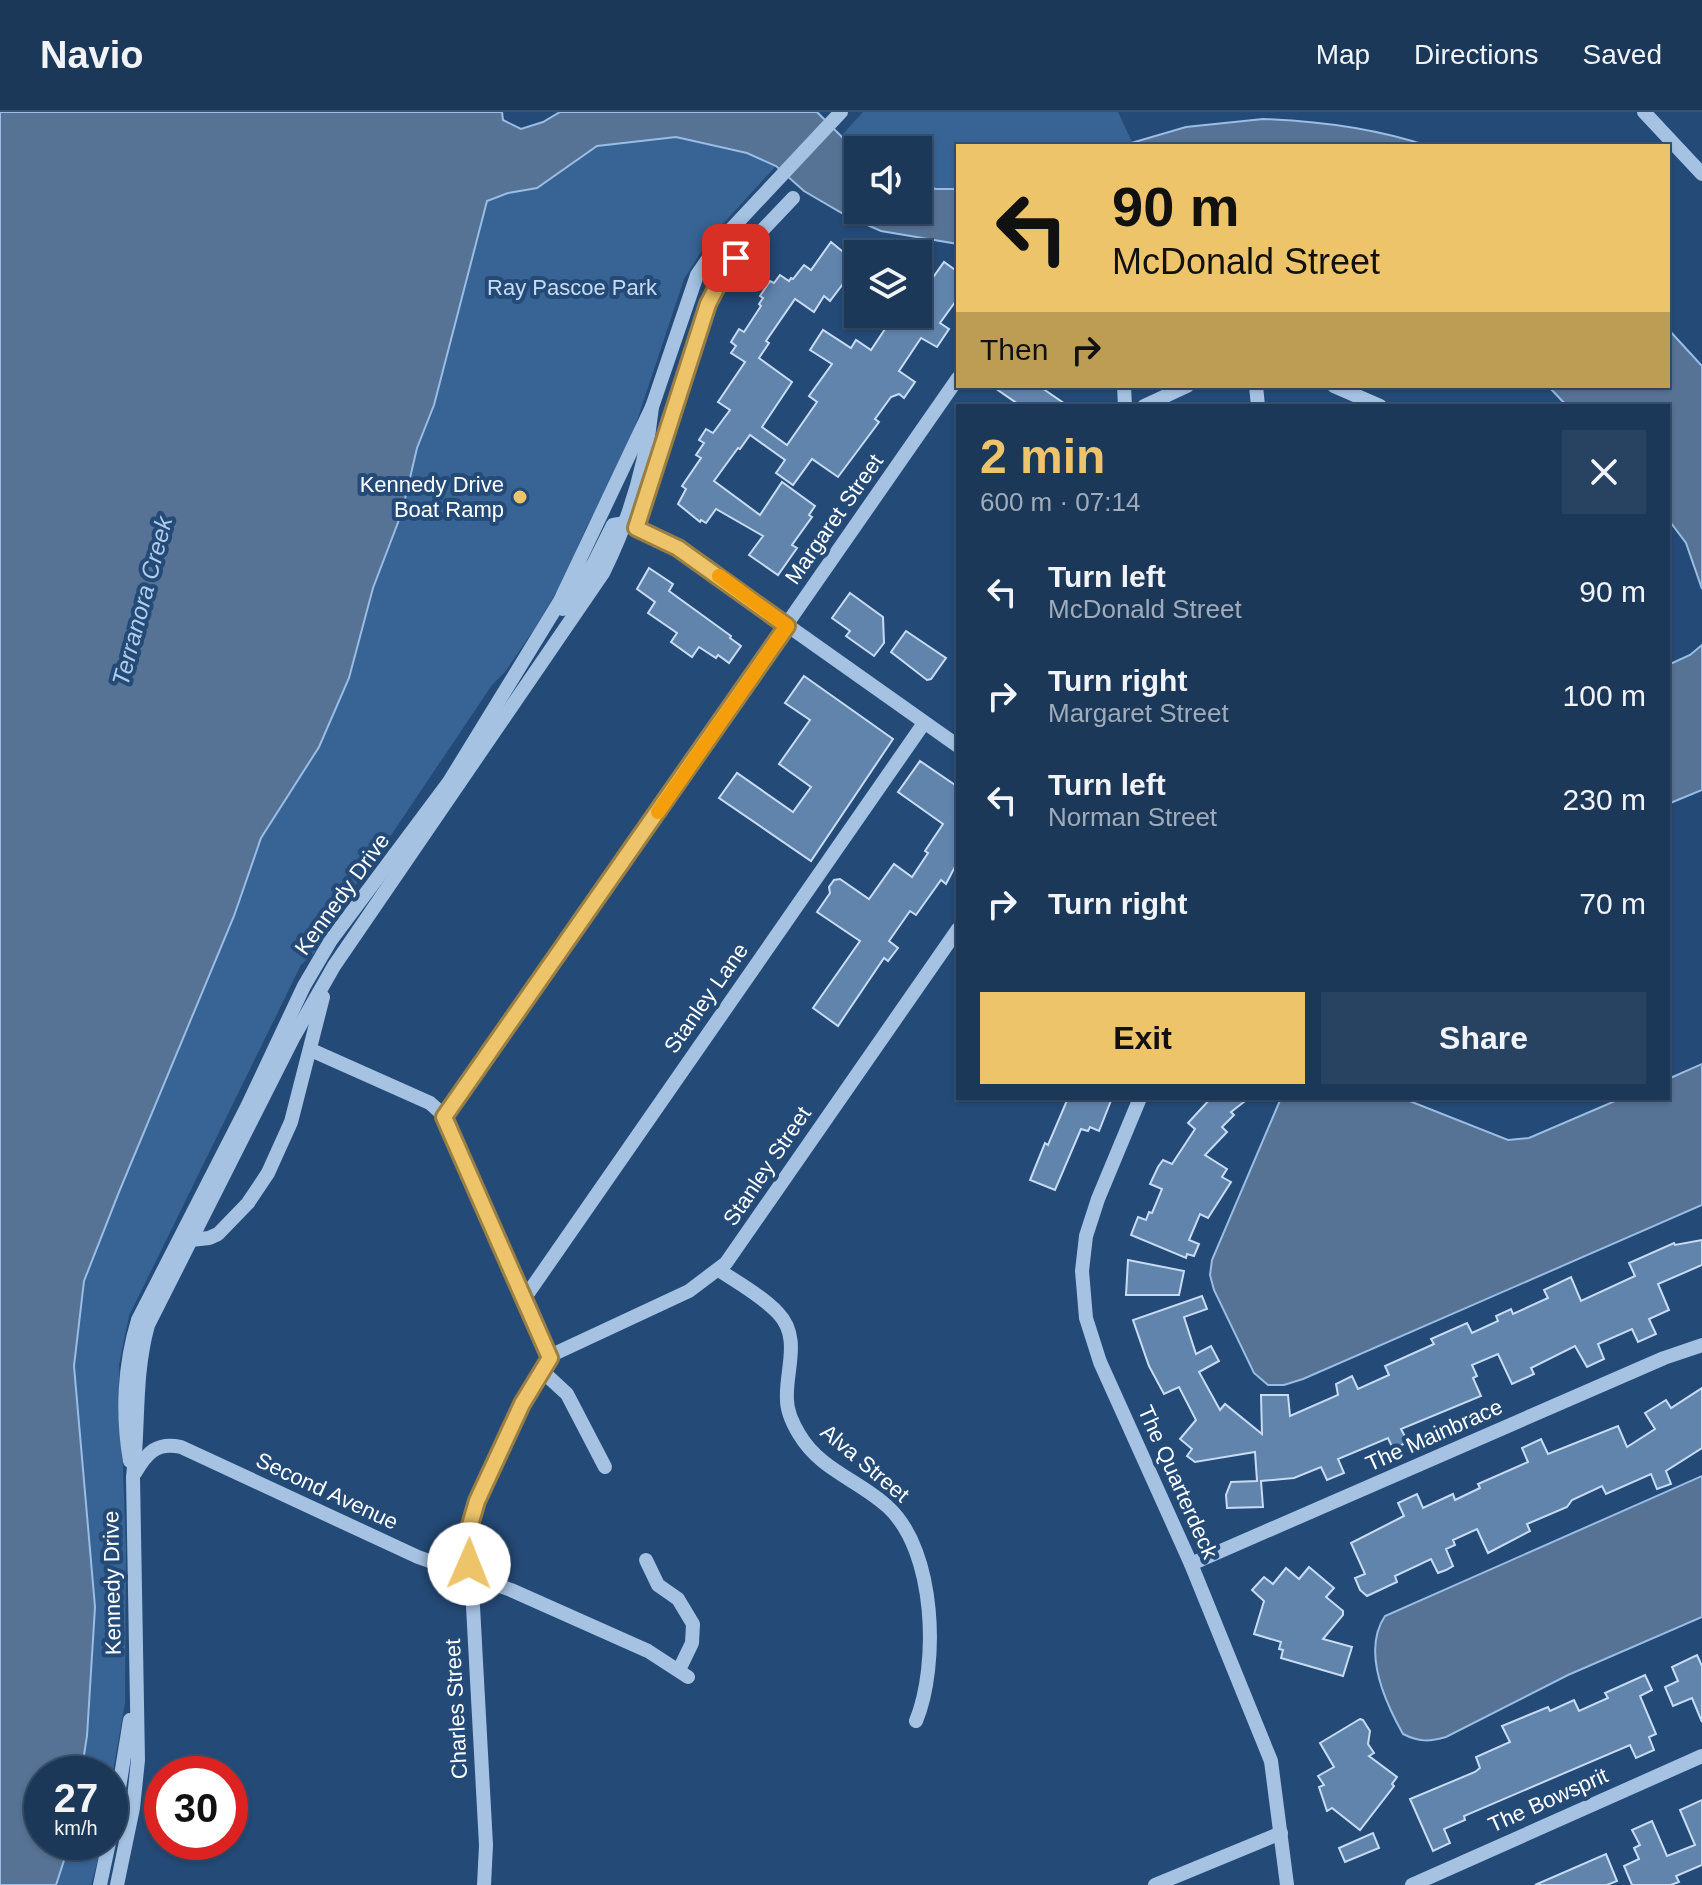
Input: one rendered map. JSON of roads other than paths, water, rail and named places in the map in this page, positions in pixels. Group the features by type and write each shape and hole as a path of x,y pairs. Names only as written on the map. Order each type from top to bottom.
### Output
{"street":[{"path":"1644,112 1702,174"},
{"name":"Kennedy Drive","path":"133,1477 127,1442 127,1372 131,1345 150,1296 247,1107 304,986 331,940 449,782 560,601 652,407 697,275 721,240 839,114"},
{"path":"630,525 708,304 736,258 793,198"},
{"name":"Margaret Street","path":"444,1117 956,381"},
{"path":"1148,404 1183,388"},
{"path":"1339,388 1375,404"},
{"name":"Kennedy Drive","path":"117,1885 133,1808 136,1776 133,1477 141,1351 160,1299 293,1038 346,950 603,573 630,525 652,407"},
{"path":"543,628 565,608 613,525 618,522 630,525 678,548 956,745"},
{"name":"Stanley Lane","path":"524,1299 924,723"},
{"name":"Stanley Street","path":"546,1364 569,1346 689,1291 719,1270 748,1234 956,932"},
{"path":"191,1240 218,1234 248,1203 268,1173 291,1122 323,995 346,950"},
{"path":"311,1050 430,1103 444,1117 524,1299 546,1364 567,1394 605,1467"},
{"name":"The Quarterdeck","path":"1139,1100 1086,1236 1082,1271 1086,1318 1100,1362 1191,1564 1271,1761 1287,1885"},
{"name":"Alva Street","path":"719,1270 776,1310 787,1326 792,1348 787,1404 801,1438 828,1467 887,1506 909,1535 921,1568 928,1605 927,1689 916,1721"},
{"name":"The Mainbrace","path":"1191,1564 1699,1343"},
{"name":"Charles Street","path":"484,1885 486,1845 469,1533 472,1515 522,1404 546,1364"},
{"name":"Second Avenue","path":"133,1477 151,1453 167,1444 181,1447 418,1557 511,1590 648,1651 683,1674 694,1627 681,1602 657,1583 646,1560"},
{"name":"Kennedy Drive","path":"100,1885 135,1688"},
{"name":"The Bowsprit","path":"1412,1885 1702,1756"},
{"path":"1155,1885 1281,1833"}],"water":[{"name":"Terranora Creek","path":"0,112 502,112 503,120 521,129 560,112 817,112 844,139 844,214 804,191 776,166 747,153 676,137 597,146 537,188 508,193 487,201 434,405 417,448 402,512 373,588 349,678 319,747 261,838 234,916 84,1281 74,1366 95,1607 87,1736 84,1756 24,1756 24,1860 64,1860 56,1885 0,1885"},
{"path":"1263,119 1305,122 1347,126 1421,144 1128,144 1186,127"},
{"path":"932,188 956,189 956,244 881,231 865,224 932,224"},
{"path":"1670,331 1702,366 1702,589 1686,543 1670,522 1670,404 1565,404 1550,388 1670,388"},
{"path":"1702,645 1702,790 1670,803 1670,664 1690,655"},
{"path":"1702,1064 1702,1205 1303,1379 1284,1385 1268,1385 1254,1373 1214,1290 1210,1275 1212,1260 1280,1100 1407,1100 1508,1140 1529,1138 1617,1100 1670,1100 1670,1078"},
{"path":"1702,1476 1702,1617 1568,1675 1446,1737 1424,1740 1403,1734 1383,1692 1376,1660 1378,1630 1385,1616"}],"place":[{"name":"Kennedy Drive Boat Ramp","path":"520,497"}],"park label":[{"name":"Ray Pascoe Park","path":"572,287"}]}
